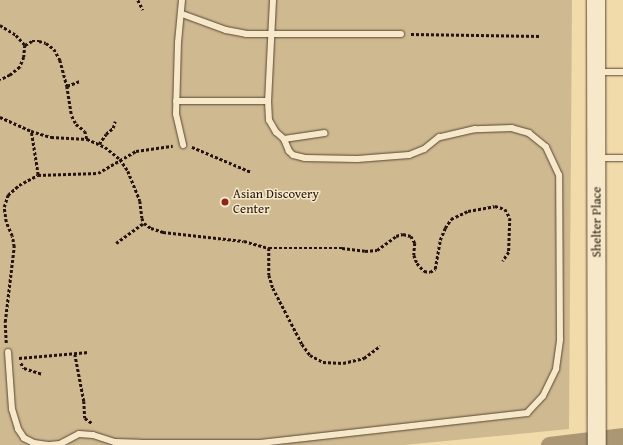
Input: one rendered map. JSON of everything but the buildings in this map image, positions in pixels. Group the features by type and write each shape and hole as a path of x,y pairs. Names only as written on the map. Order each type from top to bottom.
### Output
{"street":[{"name":"Shelter Place","path":"596,0 597,445"}],"lane":[{"path":"182,0 182,14 178,42 176,101 177,121 183,145"},
{"path":"8,352 12,409 18,429 24,438 34,443 49,445 60,444 79,434 93,435 116,442 260,443 527,413 543,396 556,369 560,331 559,175 546,147 529,133 512,128 475,129 439,137 424,149 409,155 357,159 305,158 293,155 289,151 284,139 276,132 270,120 268,101 273,0"},
{"path":"182,14 226,30 246,34 401,34"},
{"path":"596,72 623,72"},
{"path":"176,101 268,101"},
{"path":"284,139 325,133"},
{"path":"597,158 623,158"}],"path":[{"path":"138,0 143,10"},
{"path":"0,26 16,35 25,45 24,57 20,67 10,75 0,80"},
{"path":"401,34 541,36"},
{"path":"25,45 32,41 39,41 46,43 54,49 60,60 67,86 72,116 76,124 85,132 88,139"},
{"path":"67,86 80,81"},
{"path":"0,118 31,132 58,139 88,139 105,147 121,160 134,185 144,223 151,228 163,232 244,241 269,248 342,248 365,250 377,250 396,236 403,234 411,236 415,242 414,255 417,263 424,271 430,272 435,269 440,240 451,219 468,211 495,206 505,209 510,218 508,252 503,261"},
{"path":"99,144 106,134 113,128 116,121"},
{"path":"31,132 38,175"},
{"path":"8,352 5,322 14,247 12,236 6,222 4,207 8,195 19,185 38,175 98,173 136,152 145,149 183,145 196,148 251,172"},
{"path":"0,222 6,222"},
{"path":"116,243 144,223"},
{"path":"269,248 269,275 273,288 302,344 310,355 323,362 343,363 364,358 380,346"},
{"path":"42,374 24,368 16,358 89,352"},
{"path":"75,354 86,418 92,423"}],"shaded area":[{"path":"0,0 572,0 569,429 404,445 0,445"}],"waterway":[{"path":"549,445 623,436"}],"place":[{"name":"Asian Discovery Center","path":"225,202"}]}
